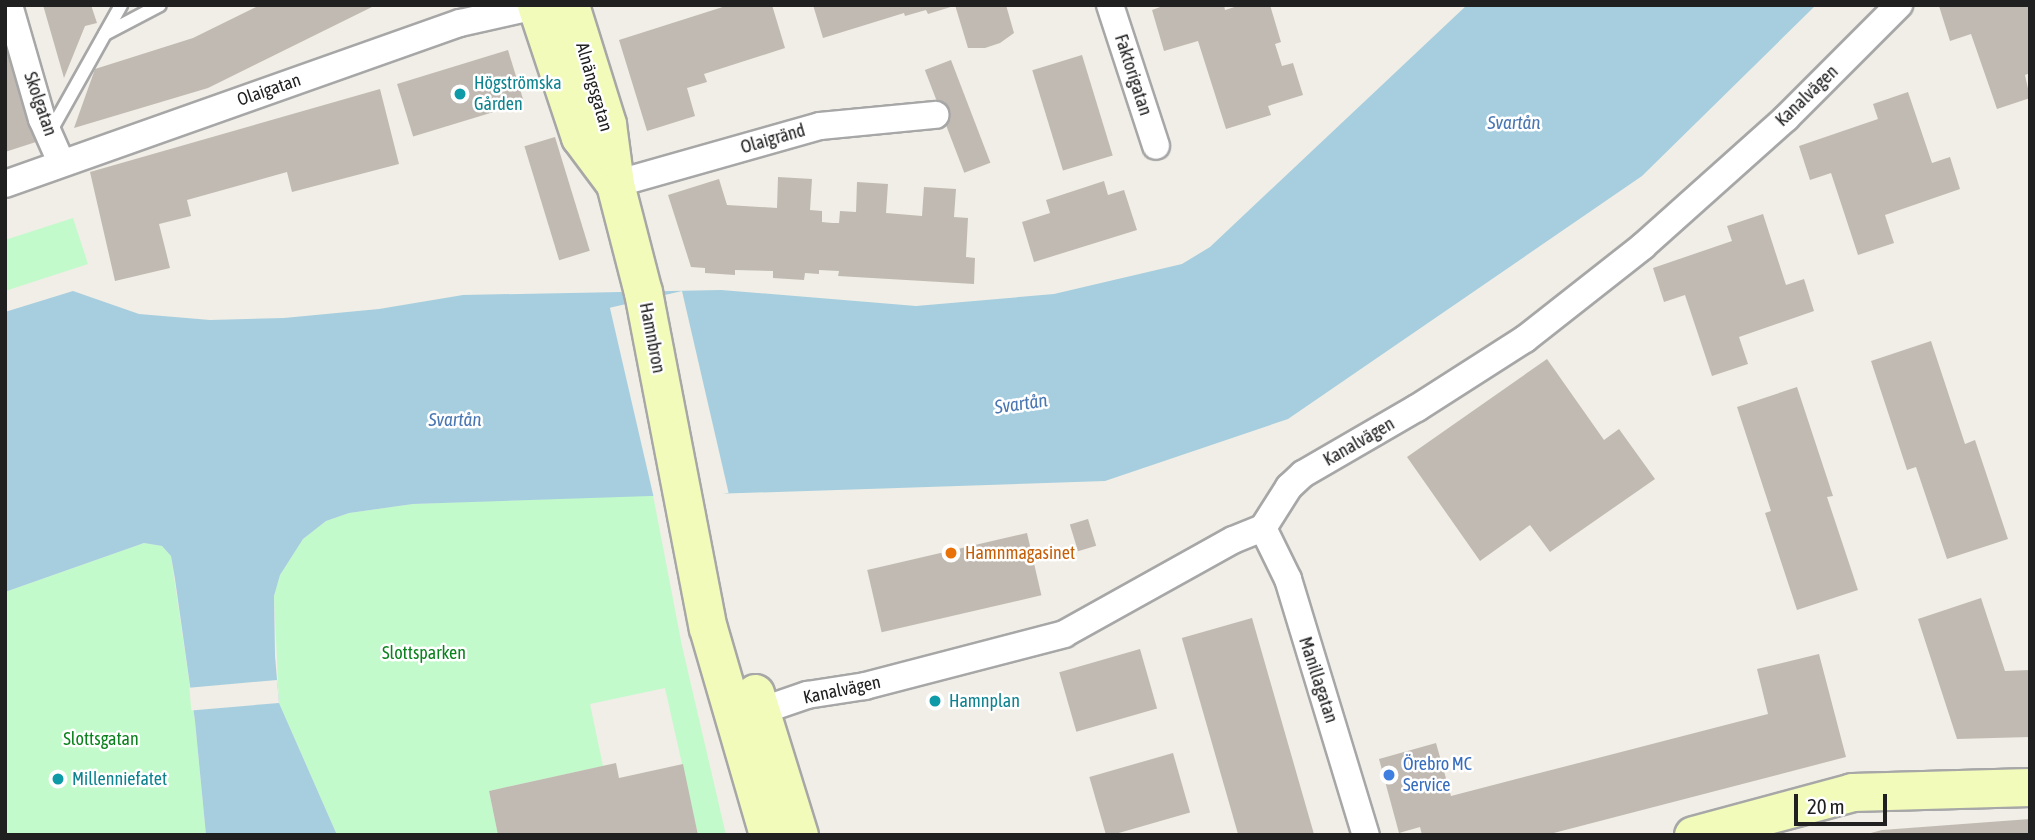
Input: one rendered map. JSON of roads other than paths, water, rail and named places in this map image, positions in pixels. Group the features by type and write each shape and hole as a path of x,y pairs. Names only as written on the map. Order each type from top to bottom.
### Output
{"main road":[{"path":"536,6 542,5"},
{"name":"Alnängsgatan","path":"570,5 607,124 615,184"},
{"name":"Alnängsgatan","path":"536,6 580,136 615,184"},
{"name":"Hamnbron","path":"615,184 643,292 708,628 749,715"},
{"path":"749,715 768,835"},
{"path":"749,715 799,835"},
{"path":"1693,835 1852,792 2030,787"}],"street":[{"name":"Skolgatan","path":"9,5 49,134 61,162"},
{"name":"Faktorigatan","path":"1110,5 1156,146"},
{"name":"Kanalvägen","path":"749,715 807,695 864,686 1036,644 1065,634 1233,540 1263,528 1289,487 1303,474 1417,408 1525,339 1643,246 1786,118 1899,5"},
{"name":"Olaigatan","path":"5,184 460,23 536,6"},
{"name":"Olaigränd","path":"615,184 820,125 936,115"},
{"name":"Manillagatan","path":"1263,528 1288,579 1366,835"}],"lane":[{"path":"49,134 121,5"},
{"path":"105,34 160,5"}],"water":[{"name":"Svartån","path":"1467,5 1816,5 1642,176 1288,419 1105,481 413,504 349,513 326,521 303,539 280,575 274,596 275,656 279,703 337,835 206,835 195,721 175,579 171,556 162,546 144,543 5,592 5,312 73,291 139,314 210,320 284,318 379,309 463,295 721,290 916,306 1054,294 1182,264 1210,247"}],"place":[{"name":"Högströmska Gården","path":"460,94"},
{"name":"Hamnmagasinet","path":"951,553"},
{"name":"Hamnplan","path":"935,701"},
{"name":"Örebro MC Service","path":"1389,775"},
{"name":"Millenniefatet","path":"58,779"}],"park label":[{"name":"Slottsparken","path":"424,653"},
{"name":"Slottsgatan","path":"101,739"}]}
